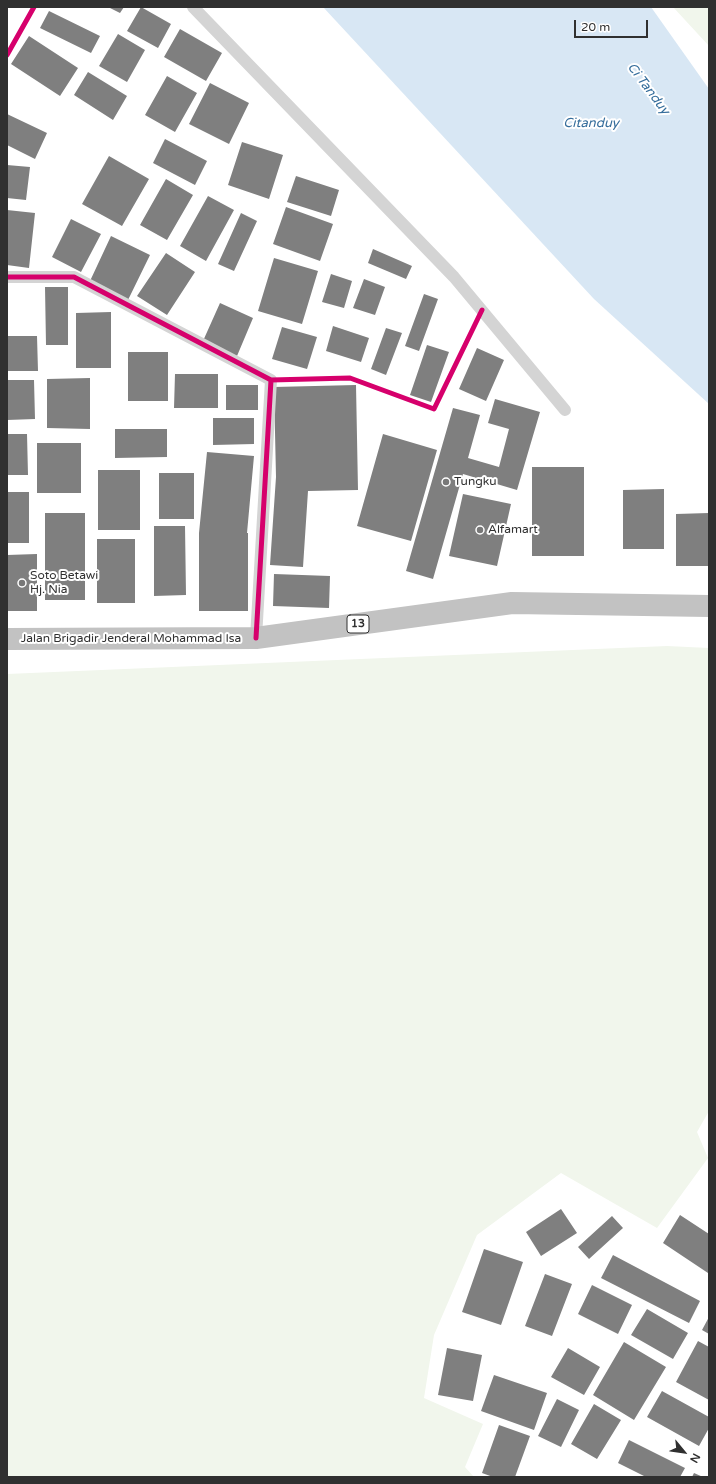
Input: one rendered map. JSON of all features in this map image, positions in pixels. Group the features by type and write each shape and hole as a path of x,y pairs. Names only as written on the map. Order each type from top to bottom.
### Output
{"highway":[{"name":"Jalan Brigadir Jenderal Mohammad Isa","path":"7,639 256,638 512,603 709,606"}],"lane":[{"path":"192,7 454,277 565,410"},
{"path":"7,277 74,277 271,380 256,638"}],"path":[{"path":"7,55 34,7"},
{"path":"271,380 350,378 434,409 482,310"}],"shaded area":[{"path":"673,7 709,7 709,46"},
{"path":"667,646 709,648 709,1111 697,1132 708,1158 657,1228 561,1173 477,1235 434,1335 424,1398 483,1424 465,1467 474,1477 7,1477 7,674"}],"water":[{"name":"Citanduy","path":"323,7 651,7 709,89 709,404 594,299"}],"building":[{"path":"108,7 124,7 120,13"},
{"path":"141,7 171,24 158,48 127,31"},
{"path":"49,11 100,36 91,53 40,28"},
{"path":"180,29 222,53 206,81 164,57"},
{"path":"118,34 145,50 127,82 99,66"},
{"path":"29,36 78,68 60,96 11,64"},
{"path":"88,72 127,96 113,120 74,95"},
{"path":"167,76 197,93 175,132 145,115"},
{"path":"210,83 249,103 229,144 189,124"},
{"path":"7,114 47,133 35,159 7,145"},
{"path":"165,139 207,161 195,185 153,163"},
{"path":"242,142 283,155 269,199 228,185"},
{"path":"109,156 149,179 122,226 82,204"},
{"path":"7,165 30,167 26,200 7,198"},
{"path":"296,176 339,190 331,216 287,202"},
{"path":"166,179 193,195 167,240 140,225"},
{"path":"208,196 234,210 206,261 180,246"},
{"path":"286,207 333,224 320,261 273,244"},
{"path":"7,210 35,213 29,268 7,265"},
{"path":"241,213 257,221 234,271 218,264"},
{"path":"71,219 101,234 81,272 52,257"},
{"path":"111,236 150,255 128,300 90,281"},
{"path":"373,249 412,266 406,279 368,263"},
{"path":"166,253 195,272 167,315 137,296"},
{"path":"274,258 318,271 302,324 258,311"},
{"path":"331,274 352,281 344,308 322,302"},
{"path":"364,279 385,287 375,315 353,308"},
{"path":"45,287 68,287 68,345 46,345"},
{"path":"424,294 438,299 419,351 405,346"},
{"path":"220,303 253,318 237,356 203,341"},
{"path":"111,312 111,368 76,368 76,313"},
{"path":"333,326 369,338 361,362 326,351"},
{"path":"282,327 317,337 307,369 272,359"},
{"path":"386,328 402,333 386,375 371,369"},
{"path":"7,336 37,336 38,371 7,371"},
{"path":"427,345 449,352 431,402 410,395"},
{"path":"477,348 504,360 486,401 459,389"},
{"path":"128,352 168,352 168,401 128,401"},
{"path":"175,374 218,374 218,408 174,408"},
{"path":"90,378 90,429 47,428 47,379"},
{"path":"7,380 34,380 35,419 7,420"},
{"path":"226,385 258,385 258,410 226,410"},
{"path":"356,385 358,490 308,491 303,567 270,565 276,477 274,387"},
{"name":"Tungku","path":"495,399 540,412 517,490 463,474 433,579 406,571 453,408 480,415 468,458 499,467 509,429 488,423"},
{"path":"213,418 254,418 254,444 213,445"},
{"path":"115,429 167,429 167,457 115,458"},
{"path":"7,434 27,434 28,475 7,475"},
{"path":"383,434 437,450 411,541 357,526"},
{"path":"37,443 81,443 81,493 37,493"},
{"path":"207,452 254,456 247,533 248,611 199,611 199,533"},
{"path":"532,467 584,467 584,556 532,556"},
{"path":"98,470 140,470 140,530 98,530"},
{"path":"159,473 194,473 194,519 159,519"},
{"path":"664,489 664,549 623,549 623,490"},
{"path":"7,492 29,492 29,543 7,543"},
{"name":"Alfamart","path":"463,494 511,504 497,566 449,556"},
{"path":"45,513 85,513 85,600 45,600"},
{"path":"709,513 709,566 676,566 676,514"},
{"path":"154,526 185,526 186,595 154,596"},
{"path":"97,539 135,539 135,603 97,603"},
{"name":"Soto Betawi Hj. Nia","path":"37,554 37,611 7,611 7,555"},
{"path":"274,574 330,576 329,608 273,606"},
{"path":"561,1209 577,1233 541,1256 526,1232"},
{"path":"680,1215 709,1234 708,1273 663,1243"},
{"path":"612,1216 623,1228 589,1259 578,1247"},
{"path":"484,1249 523,1262 501,1325 462,1312"},
{"path":"613,1255 700,1301 689,1323 601,1278"},
{"path":"545,1274 572,1284 552,1336 525,1326"},
{"path":"592,1285 632,1305 618,1334 578,1314"},
{"path":"647,1309 688,1333 673,1359 631,1335"},
{"path":"709,1317 709,1334 702,1330"},
{"path":"698,1341 709,1347 709,1400 676,1382"},
{"path":"624,1342 666,1367 634,1420 593,1395"},
{"path":"447,1348 482,1355 473,1401 438,1395"},
{"path":"568,1348 600,1367 584,1395 551,1377"},
{"path":"494,1375 547,1393 534,1430 481,1411"},
{"path":"662,1391 709,1417 709,1428 699,1446 647,1417"},
{"path":"557,1399 579,1410 561,1447 538,1436"},
{"path":"594,1404 621,1420 597,1459 571,1444"},
{"path":"499,1425 530,1436 515,1477 493,1477 482,1473"},
{"path":"629,1440 685,1468 680,1477 646,1477 618,1463"},
{"path":"694,1473 703,1477 692,1477"}],"cycle path":[{"path":"7,55 34,7"},
{"path":"7,277 74,277 271,380 350,378 434,409 482,310"},
{"path":"256,638 271,380"}],"place":[{"name":"Tungku","path":"446,482"},
{"name":"Alfamart","path":"480,530"},
{"name":"Soto Betawi Hj. Nia","path":"22,583"}],"water label":[{"name":"Ci Tanduy","path":"648,89"}]}
